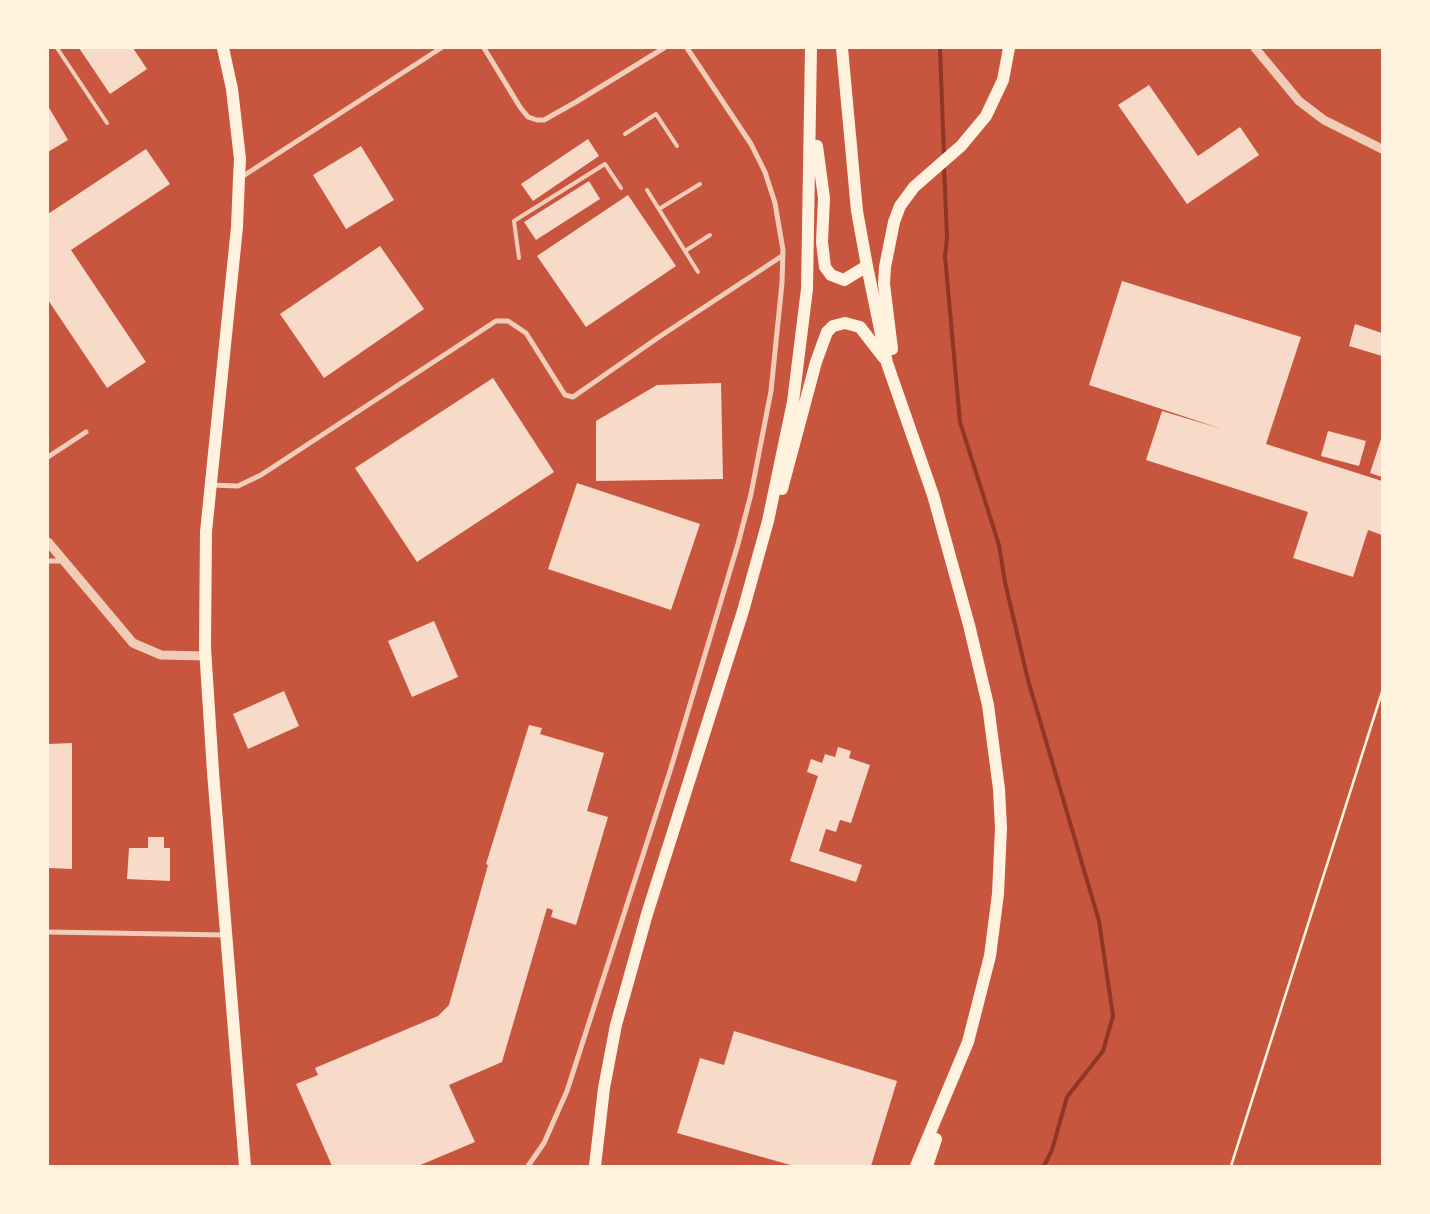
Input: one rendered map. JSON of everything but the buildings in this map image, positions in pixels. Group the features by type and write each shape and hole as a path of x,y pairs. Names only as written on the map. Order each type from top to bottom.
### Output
{"main road":[{"path":"596,1163 604,1088 616,1026 647,914 743,611 768,521 793,402 807,289 811,48"},
{"path":"842,48 857,211 867,266 888,363 933,495 969,625 988,704 999,789 1001,828 998,894 990,956 962,1061 925,1166"},
{"path":"898,391 884,284 890,230 900,206 914,187 961,146 986,116 1003,80 1009,48"},
{"path":"225,49 232,88 240,159 238,227 210,485 206,541 205,656 246,1166"},
{"path":"811,106 824,198 822,242 825,267 831,275 844,280 867,266"},
{"path":"743,611 770,533 809,394 816,362 827,332 833,326 846,323 860,327 888,363"}],"street":[{"path":"239,178 441,48"},
{"path":"484,48 520,107 528,117 537,120 544,120 576,102 664,48"},
{"path":"528,1166 544,1143 567,1091 671,768 751,494 775,364 782,283 782,256 775,203 765,172 751,144 687,48"},
{"path":"1255,48 1299,101 1324,120 1382,149"},
{"path":"210,485 238,486 261,475 490,323 508,321 526,333 565,395 573,397 659,337 782,256"},
{"path":"48,457 86,432"},
{"path":"48,542 133,643 161,655 205,656"},
{"path":"48,561 63,561"},
{"path":"48,932 227,935"}],"lane":[{"path":"57,48 108,123"},
{"path":"624,134 656,114 676,146"},
{"path":"519,258 514,221 605,164 621,188"},
{"path":"659,209 700,184"},
{"path":"647,190 698,272"},
{"path":"685,251 710,235"}],"path":[{"path":"1231,1166 1382,692"}],"waterway":[{"path":"940,48 944,156"},
{"path":"944,166 947,238 945,256 960,422 999,545 1005,582 1028,680 1099,921 1113,1016 1103,1051 1067,1097 1052,1150 1044,1166"}]}
